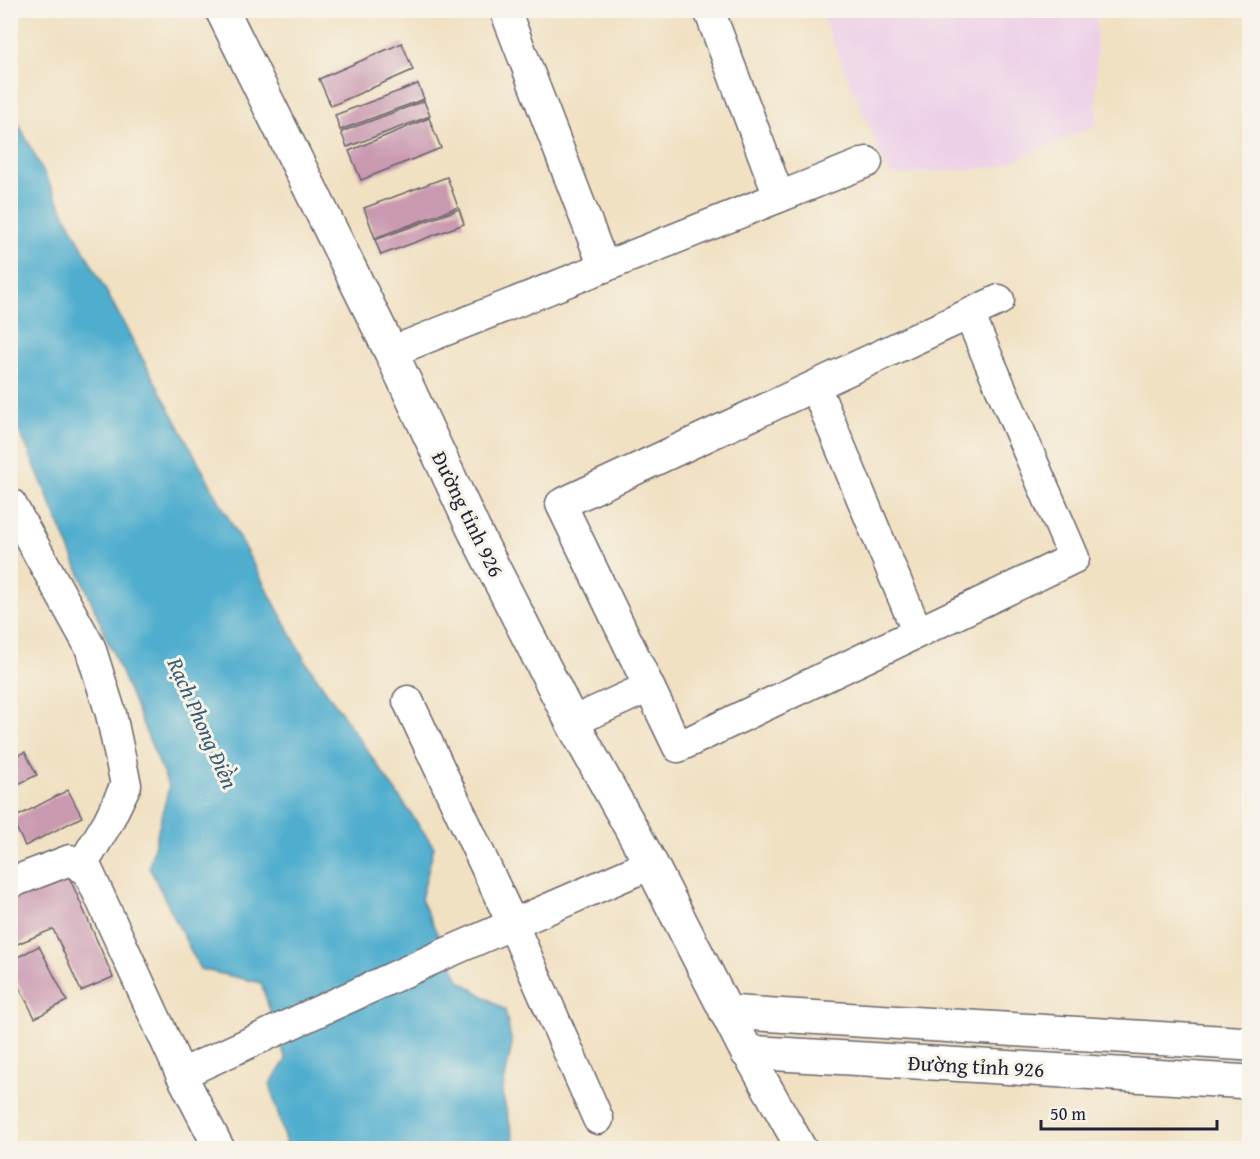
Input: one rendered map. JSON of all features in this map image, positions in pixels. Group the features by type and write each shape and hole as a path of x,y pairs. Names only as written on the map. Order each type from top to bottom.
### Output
{"main road":[{"name":"Đường tỉnh 926","path":"222,10 391,352 474,530 572,722 651,864 747,1052 1250,1082"},
{"name":"Đường tỉnh 926","path":"726,1012 1250,1044"}],"street":[{"path":"505,10 604,267"},
{"path":"709,10 779,197"},
{"path":"391,352 867,162"},
{"path":"969,314 1074,558 678,747 561,504 999,300"},
{"path":"815,386 917,631"},
{"path":"10,504 90,647 111,714 126,785 108,822 81,867"},
{"path":"572,722 649,687"},
{"path":"408,701 513,925 598,1119"},
{"path":"10,883 70,860 88,871 181,1074 219,1149"},
{"path":"181,1074 442,955 651,864"},
{"path":"747,1052 801,1149"}],"shaded area":[{"path":"820,11 1097,11 1096,126 999,167 889,175"}],"water":[{"name":"Rạch Phong Điền","path":"10,107 70,224 306,662 434,847 421,899 459,980 505,1010 512,1044 502,1093 516,1148 287,1148 270,1084 286,1060 261,983 200,969 149,867 169,787 26,445 11,417"}],"building":[{"path":"402,43 413,70 331,106 319,79"},
{"path":"418,84 424,99 340,130 335,115"},
{"path":"424,101 430,116 347,147 341,132"},
{"path":"429,118 441,148 361,180 349,151"},
{"path":"447,177 458,207 375,238 364,208"},
{"path":"459,209 464,224 381,255 375,240"},
{"path":"25,752 37,775 10,788 10,759"},
{"path":"68,790 82,817 25,846 12,819"},
{"path":"67,872 113,977 81,991 53,929 10,947 10,897"},
{"path":"39,946 67,1001 35,1018 10,969 10,961"}]}
